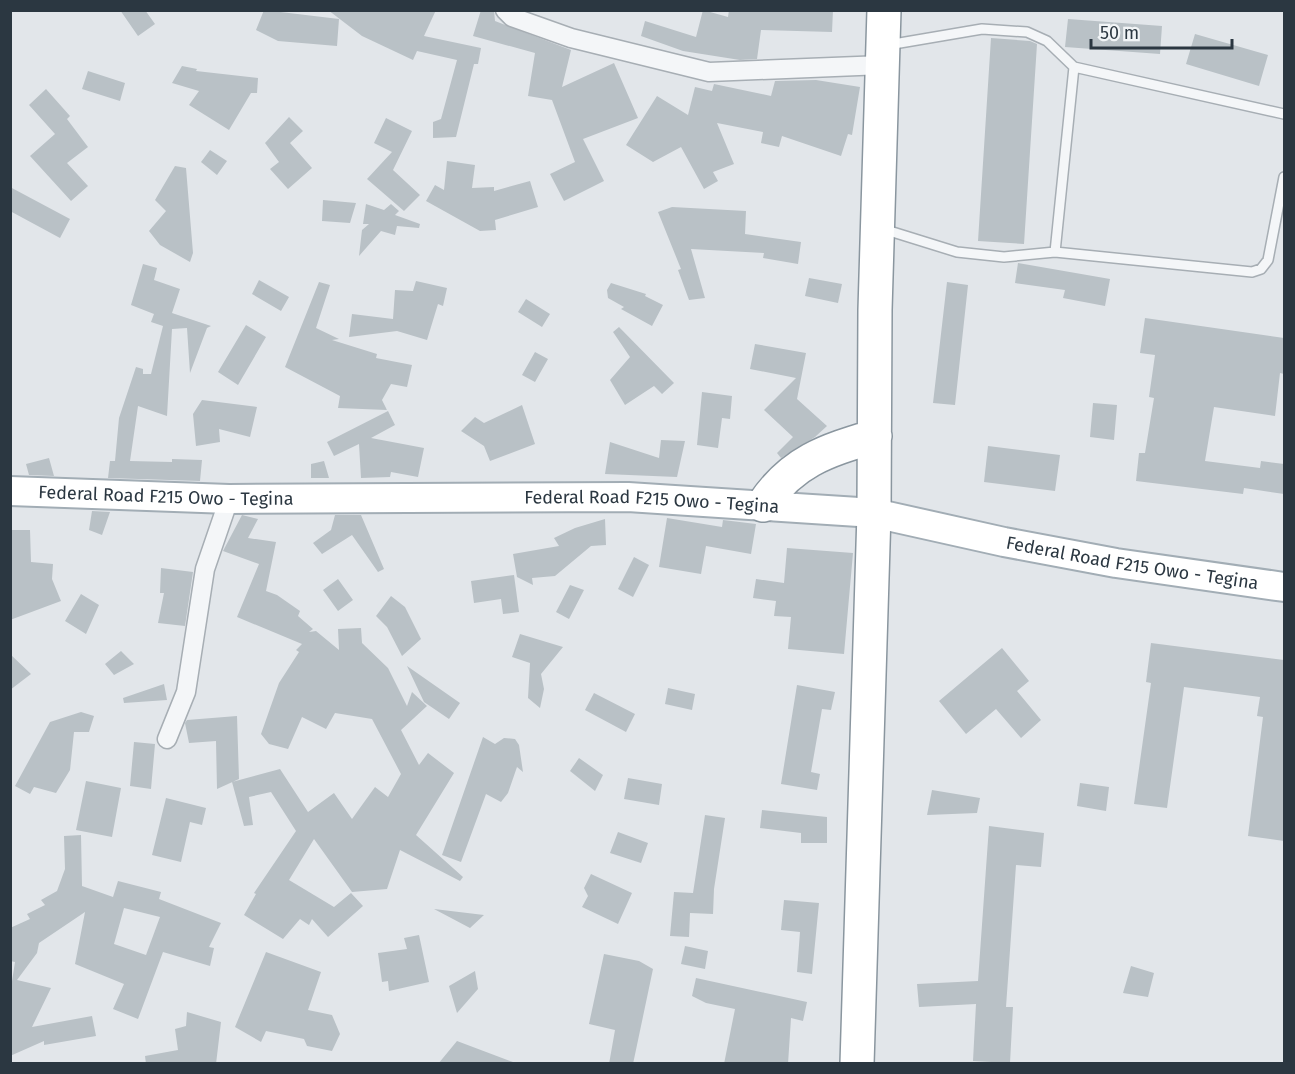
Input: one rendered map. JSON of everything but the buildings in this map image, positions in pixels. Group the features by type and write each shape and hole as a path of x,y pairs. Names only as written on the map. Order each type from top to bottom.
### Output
{"highway":[{"path":"857,1064 874,513 884,10"},
{"path":"763,505 784,477 800,465 823,454 875,436"}],"main road":[{"name":"Federal Road F215 Owo - Tegina","path":"10,491 229,499 628,497 874,513 1004,542 1116,563 1284,587"}],"street":[{"path":"505,10 512,16 571,38 709,72 883,56"},
{"path":"167,739 186,692 205,569 229,499"}],"lane":[{"path":"883,56 982,29 1027,32 1047,41 1074,67 1284,114"},
{"path":"1055,252 1074,67"},
{"path":"878,227 957,252 1004,257 1055,252 1252,272 1262,270 1268,260 1284,177"}]}
